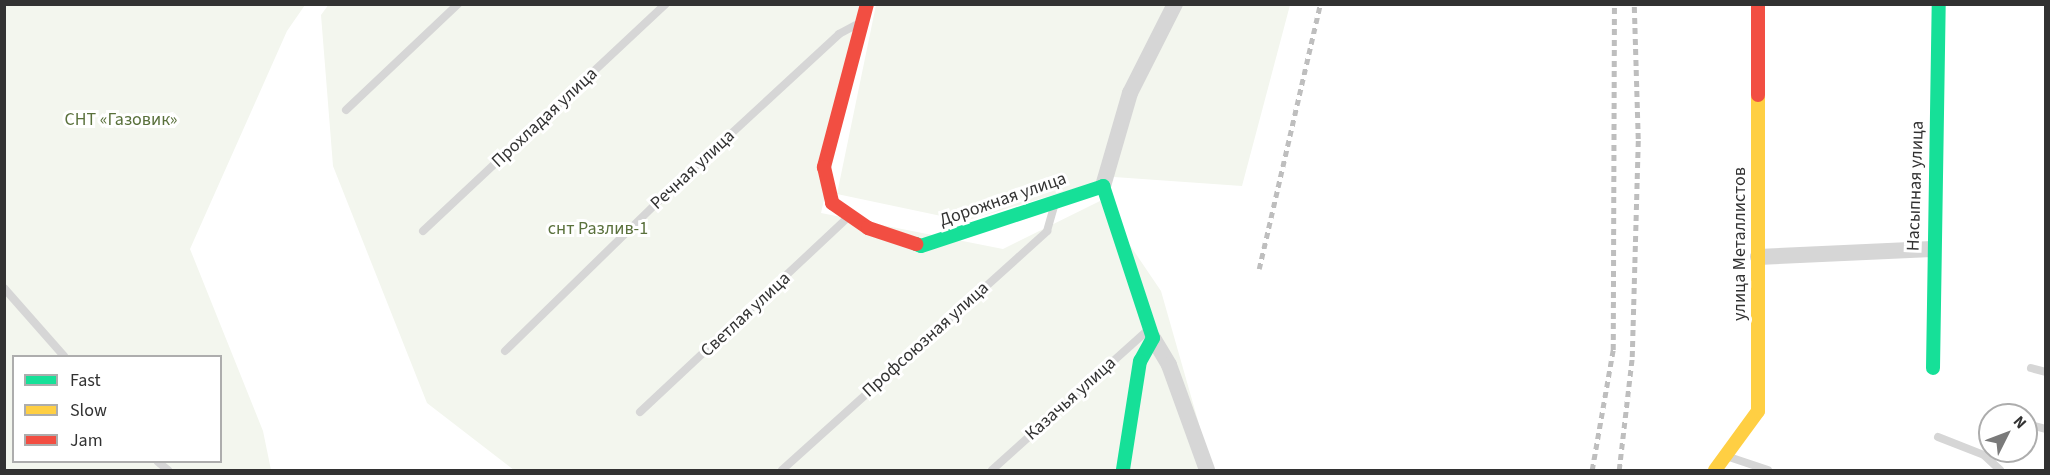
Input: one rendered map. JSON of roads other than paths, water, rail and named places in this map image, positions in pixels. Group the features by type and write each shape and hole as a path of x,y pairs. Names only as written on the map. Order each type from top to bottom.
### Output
{"street":[{"name":"Дорожная улица","path":"867,4 824,167 832,203 868,228 921,246 1103,186"},
{"path":"1175,4 1130,93 1103,186 1151,333 1169,365 1207,471"},
{"name":"улица Металлистов","path":"1715,471 1758,411 1758,4"},
{"name":"Насыпная улица","path":"1933,368 1932,249 1939,4"},
{"path":"1758,257 1932,249"},
{"path":"1123,471 1140,361 1151,333"}],"lane":[{"path":"346,110 458,4"},
{"name":"Прохладая улица","path":"423,231 666,4"},
{"name":"Речная улица","path":"505,351 839,34 862,22"},
{"name":"Профсоюзная улица","path":"782,471 1047,231 1056,200"},
{"name":"Светлая улица","path":"640,412 849,215"},
{"path":"4,288 62,355"},
{"name":"Казачья улица","path":"992,471 1151,333"},
{"path":"2031,368 2046,372"},
{"path":"1938,437 1984,455 2000,471"},
{"path":"1726,456 1768,471"}],"railway":[{"path":"1259,269 1320,4"},
{"path":"1592,470 1613,350 1614,4"},
{"path":"1619,470 1632,357 1638,139 1634,4"}],"park label":[{"name":"СНТ «Газовик»","path":"121,120"},
{"name":"снт Разлив-1","path":"598,229"}]}
